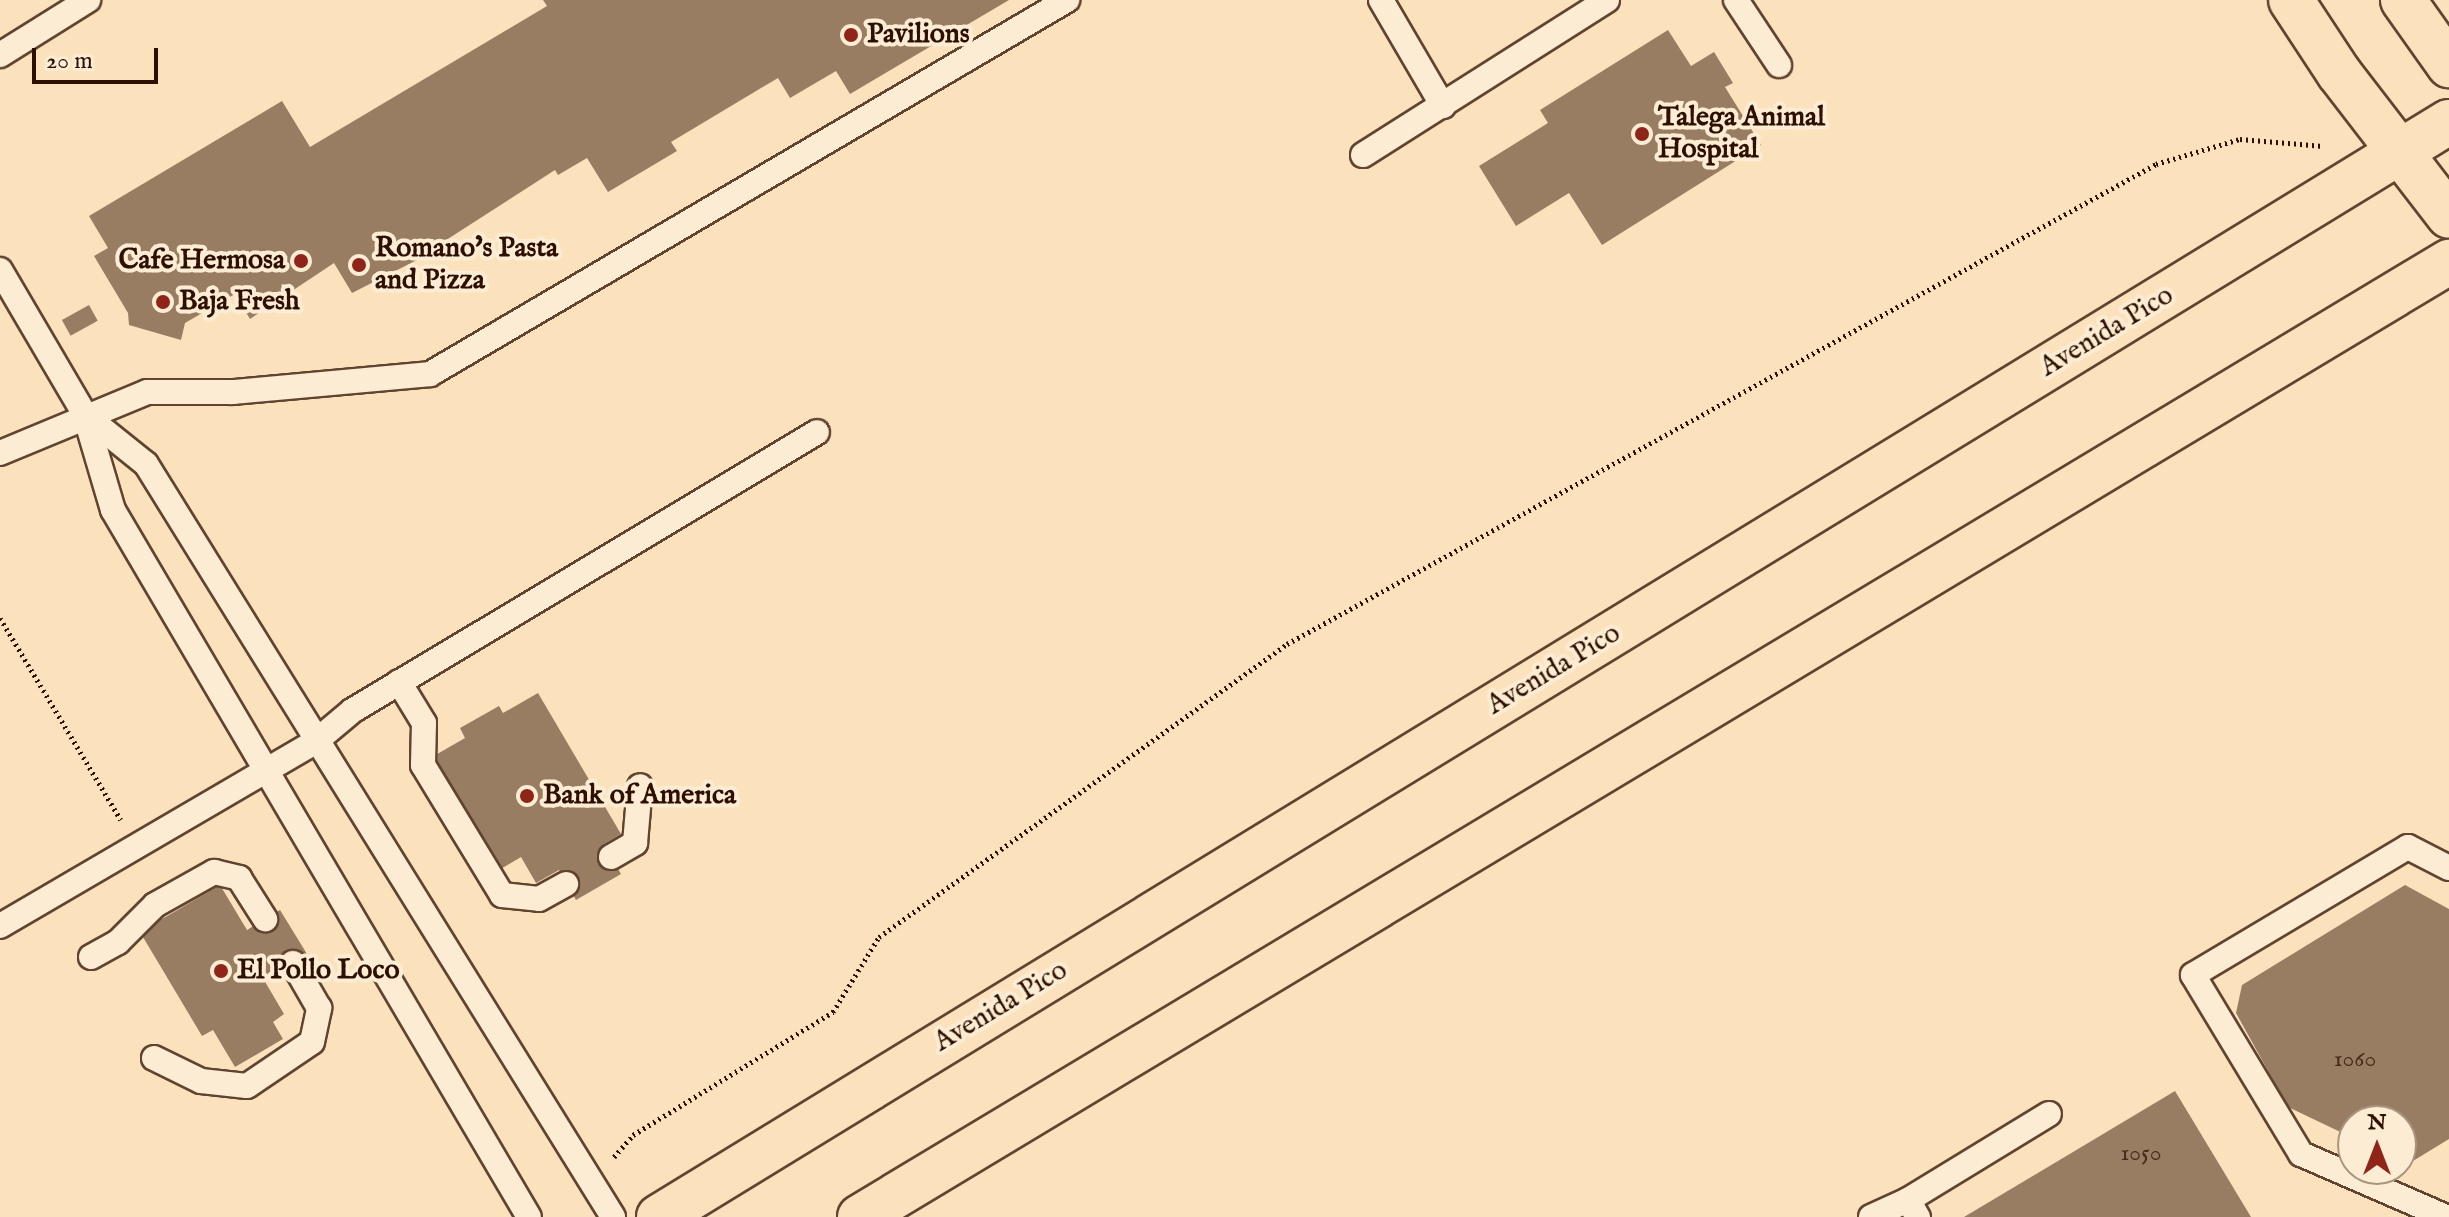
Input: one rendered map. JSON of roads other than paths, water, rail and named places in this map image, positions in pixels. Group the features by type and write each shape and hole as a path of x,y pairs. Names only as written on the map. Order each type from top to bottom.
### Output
{"highway":[{"path":"2291,0 2449,216"},
{"path":"2403,0 2449,65"},
{"name":"Avenida Pico","path":"659,1217 2449,122"},
{"path":"860,1217 2449,262"}],"lane":[{"path":"0,55 88,0"},
{"path":"0,453 85,415 147,392 233,392 430,374 1067,0"},
{"path":"1381,0 1443,106"},
{"path":"1363,155 1607,0"},
{"path":"1736,0 1779,65"},
{"path":"0,270 85,415 113,510 529,1217"},
{"path":"85,415 146,464 315,742 613,1217"},
{"path":"0,926 135,844 315,742 352,711 817,432"},
{"path":"399,682 424,723 423,765 502,895 539,899 566,884"},
{"path":"611,857 635,843 640,786"},
{"path":"2446,1217 2401,1208 2301,1154 2193,975 2408,847 2449,868"},
{"path":"91,957 118,942 155,905 214,872 239,878 265,919"},
{"path":"154,1058 201,1081 247,1086 312,1042 319,1008 293,963"},
{"path":"1871,1217 1913,1209 2049,1114"}],"place":[{"name":"Pavilions","path":"851,35"},
{"name":"Talega Animal Hospital","path":"1642,134"},
{"name":"Cafe Hermosa","path":"301,261"},
{"name":"Romano's Pasta and Pizza","path":"359,265"},
{"name":"Baja Fresh","path":"163,302"},
{"name":"Bank of America","path":"527,796"},
{"name":"El Pollo Loco","path":"221,971"}]}
